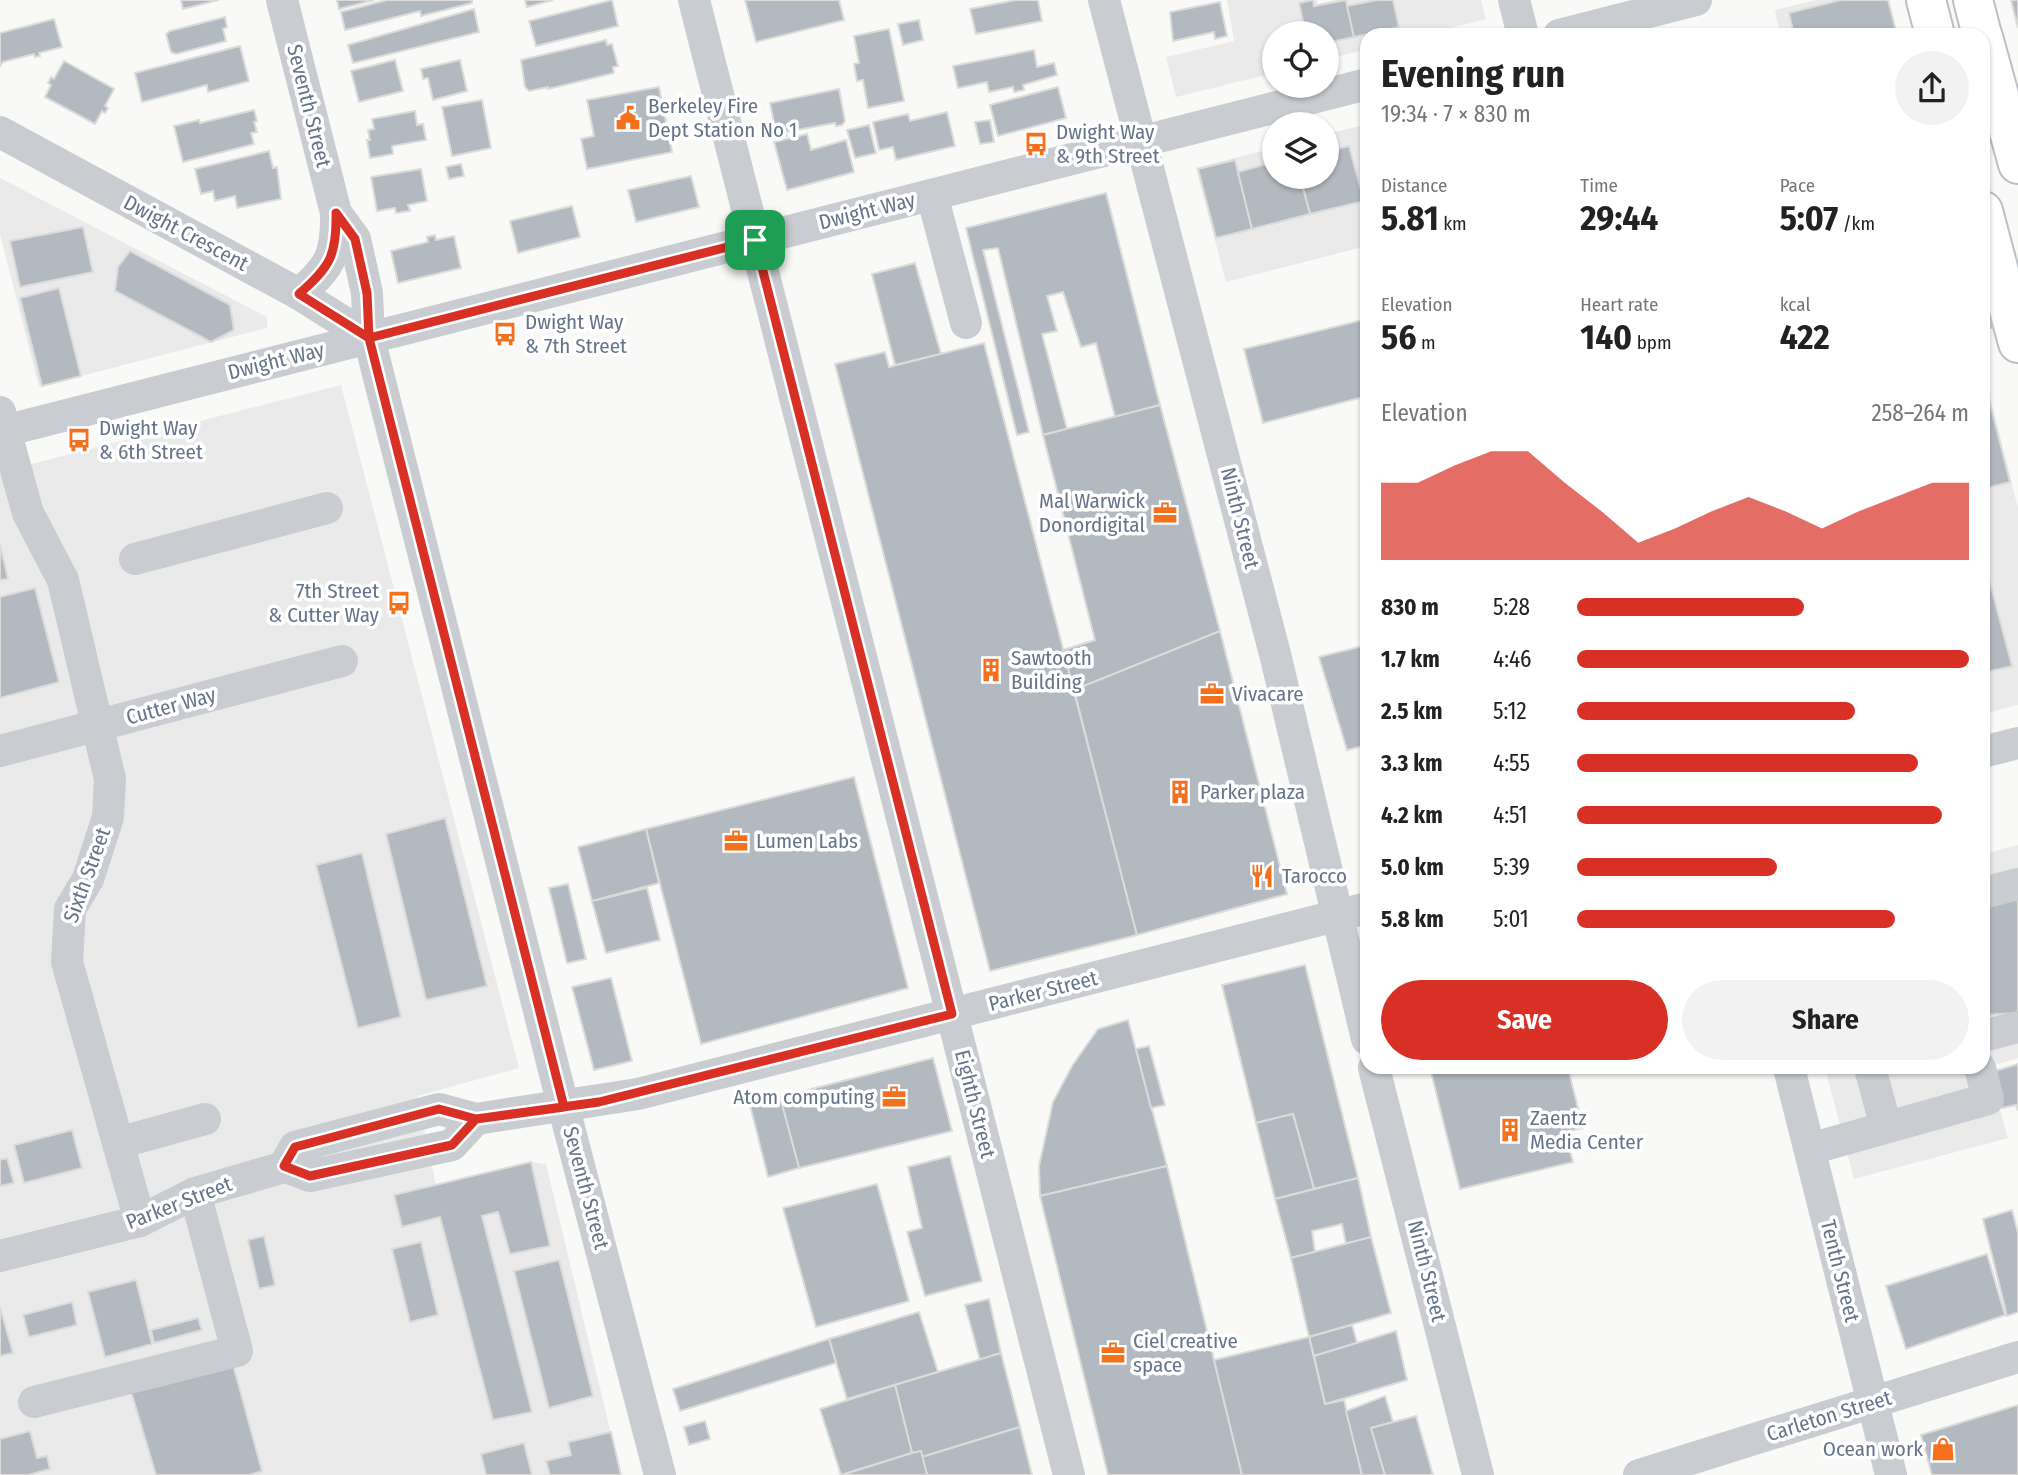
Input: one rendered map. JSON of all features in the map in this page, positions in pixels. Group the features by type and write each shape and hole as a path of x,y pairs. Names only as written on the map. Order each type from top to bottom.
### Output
{"main road":[{"path":"1926,0 1933,28"},
{"path":"1973,0 1980,28"},
{"path":"1990,64 2018,164"},
{"path":"1990,243 2007,320"}],"street":[{"name":"Seventh Street","path":"282,0 336,213 337,243 326,270 299,294"},
{"name":"Eighth Street","path":"694,0 1069,1475"},
{"name":"Ninth Street","path":"1104,0 1275,654 1352,912 1360,980"},
{"path":"1514,0 1521,28"},
{"path":"1586,28 1696,0"},
{"name":"Dwight Way","path":"2,424 369,338 1360,86"},
{"name":"Dwight Crescent","path":"0,132 299,294 369,338"},
{"path":"932,195 966,323"},
{"name":"Seventh Street","path":"336,213 355,239 367,293 369,338 660,1475"},
{"name":"Sixth Street","path":"2,424 28,513 63,580 110,779 108,817 88,879 70,909 66,942 67,962 140,1221"},
{"path":"135,559 327,508"},
{"name":"Cutter Way","path":"0,751 342,661"},
{"path":"1990,750 2018,743"},
{"path":"1990,890 2018,884"},
{"name":"Parker Street","path":"0,1256 140,1221 195,1193 284,1166 295,1147 439,1109 476,1119 638,1094 1352,912"},
{"path":"1990,1034 2018,1027"},
{"name":"Ninth Street","path":"1376,1074 1478,1475"},
{"name":"Tenth Street","path":"1791,1074 1891,1475"},
{"path":"1872,1074 1886,1126"},
{"path":"1810,1149 1988,1099 1982,1074"},
{"path":"118,1143 205,1119"},
{"path":"34,1402 237,1351 195,1193"},
{"name":"Carleton Street","path":"1639,1475 2018,1357"}],"shaded area":[{"path":"1227,0 1317,0 1318,4 1336,0 1481,0 1486,19 1451,28 1360,28 1360,51 1339,56 1339,21 1262,21 1262,76 1176,97 1166,57 1234,41"},
{"path":"1816,0 1889,0 1896,28 1779,28 1775,10"},
{"path":"1360,126 1360,248 1226,282 1196,168 1262,151 1262,189 1339,189 1339,131"},
{"path":"0,178 267,317 267,328 39,387 0,234"},
{"path":"341,385 519,1068 417,1096 436,1185 531,1162 546,1164 621,1475 0,1475 0,472"},
{"path":"1990,397 2018,508 2018,705 1990,712"},
{"path":"2018,845 2018,1058 1990,1066 1990,852"},
{"path":"1827,1074 1990,1074 2008,1138 1854,1179"}],"building":[{"path":"181,0 219,0 183,9"},
{"path":"337,0 374,0 339,9"},
{"path":"387,0 472,0 472,3 421,16 420,11 345,30 341,12"},
{"path":"525,0 553,0 527,7"},
{"path":"612,0 618,26 536,46 529,21"},
{"path":"745,0 839,0 844,20 756,42"},
{"path":"1016,0 1038,0 1042,21 976,34 970,9"},
{"path":"1313,0 1314,6 1346,0 1354,37 1339,40 1339,21 1303,21 1299,3"},
{"path":"1393,0 1399,27 1360,28 1360,36 1354,37 1347,6"},
{"path":"1841,0 1888,0 1895,28 1792,28 1789,13"},
{"path":"2011,0 2018,0 2018,28"},
{"path":"1220,2 1227,36 1215,39 1214,32 1173,41 1170,12"},
{"path":"474,9 479,32 353,63 348,45"},
{"path":"225,17 227,27 223,29 226,41 176,54 171,52 166,34 170,31"},
{"path":"54,19 62,47 39,53 40,56 35,57 34,54 3,62 0,66 0,33"},
{"path":"919,20 923,40 903,45 898,24"},
{"path":"889,29 904,101 868,108 863,80 857,81 854,64 859,63 854,36"},
{"path":"606,40 607,45 612,44 618,66 613,67 614,73 548,89 529,91 525,87 521,60"},
{"path":"240,46 249,81 208,92 207,85 142,102 135,73"},
{"path":"1034,50 1037,67 1054,63 1057,75 1023,85 1024,90 1014,92 1013,87 989,92 987,82 958,88 953,66"},
{"path":"395,60 403,91 359,102 351,71"},
{"path":"460,60 467,91 433,100 428,78 423,79 421,69"},
{"path":"64,61 114,89 105,106 108,108 105,113 102,111 95,124 45,97 51,85 48,83 51,77 54,79"},
{"name":"Berkeley Fire Dept Station No 1","path":"659,87 672,152 587,169 581,139 594,136 587,100"},
{"path":"1058,87 1066,118 998,136 990,105"},
{"path":"839,89 845,121 842,125 836,126 835,123 786,132 787,136 776,134 770,103"},
{"path":"482,100 491,148 452,156 442,107"},
{"path":"254,110 257,132 251,133 254,144 183,162 174,126 199,120 200,123"},
{"path":"415,111 417,125 423,124 426,140 392,146 393,154 370,158 367,140 370,140 368,130 374,129 372,119"},
{"path":"947,112 955,146 896,160 893,147 879,150 873,122 908,114 910,121"},
{"path":"990,120 994,142 980,144 975,122"},
{"path":"869,125 876,153 855,158 847,130"},
{"path":"807,134 811,150 846,140 854,172 787,190 774,142"},
{"path":"1349,146 1360,186 1360,202 1310,214 1303,189 1339,189 1339,149"},
{"path":"269,151 273,168 277,167 281,199 237,208 235,196 215,201 213,191 201,194 195,169"},
{"path":"1235,160 1252,229 1216,238 1198,169"},
{"path":"461,164 464,176 449,179 446,167"},
{"path":"1262,165 1262,189 1303,189 1310,214 1252,229 1238,172"},
{"path":"421,169 427,201 408,205 410,211 396,213 395,208 377,211 371,177"},
{"path":"691,176 699,207 636,222 628,190"},
{"path":"1106,193 1160,405 1115,417 1096,343 1081,347 1063,292 1047,296 1057,331 1042,334 1067,429 1043,435 998,248 983,250 1029,432 1017,435 966,228"},
{"path":"572,206 580,237 518,253 510,221"},
{"path":"83,227 93,272 20,287 10,241"},
{"path":"435,235 436,240 454,236 461,268 398,283 391,251 428,242 427,237"},
{"path":"130,251 230,305 234,330 211,342 115,291 118,267"},
{"path":"915,263 941,354 895,365 872,274"},
{"path":"59,288 81,376 42,386 20,298"},
{"path":"1360,321 1360,398 1263,423 1244,349"},
{"name":"Sawtooth Building","path":"984,343 1137,935 990,971 835,364 885,352 889,367"},
{"path":"1990,403 2010,482 1990,487"},
{"path":"1160,405 1220,631 1074,690 1063,650 1095,640 1043,435"},
{"path":"0,545 8,579 0,580"},
{"path":"1990,583 2012,666 1990,671"},
{"path":"35,588 59,682 0,698 0,597"},
{"name":"Parker plaza","path":"1220,631 1287,894 1137,935 1074,690"},
{"path":"1360,647 1360,747 1347,750 1319,657"},
{"path":"854,777 908,988 701,1044 646,829"},
{"path":"445,818 487,986 426,1000 386,834"},
{"path":"646,829 659,883 592,901 578,847"},
{"path":"362,853 401,1017 358,1028 316,865"},
{"path":"568,884 586,959 567,963 549,888"},
{"path":"647,888 660,940 606,953 592,901"},
{"path":"2018,897 2018,1013 1990,1015 1990,903"},
{"path":"1305,965 1358,1178 1314,1189 1293,1114 1256,1123 1222,985"},
{"path":"611,978 632,1061 594,1070 572,987"},
{"path":"1128,1020 1167,1166 1040,1196 1039,1166 1053,1102 1072,1066 1098,1029"},
{"path":"1149,1046 1165,1105 1151,1108 1136,1049"},
{"path":"933,1058 952,1131 799,1168 780,1097"},
{"path":"2018,1064 2018,1111 2016,1105 2002,1108 1992,1072"},
{"name":"Zaentz Media Center","path":"1431,1074 1570,1074 1583,1128 1565,1132 1573,1162 1460,1189"},
{"path":"780,1097 799,1168 768,1177 750,1105"},
{"path":"1293,1114 1314,1189 1275,1199 1256,1123"},
{"path":"72,1130 82,1168 24,1183 14,1145"},
{"path":"950,1156 982,1281 925,1296 907,1232 922,1228 908,1167"},
{"path":"7,1158 14,1183 0,1186 0,1160"},
{"path":"531,1162 550,1246 510,1254 498,1212 482,1216 532,1412 493,1420 440,1217 402,1227 394,1195"},
{"path":"1167,1166 1242,1475 1108,1475 1040,1196"},
{"path":"1358,1178 1371,1237 1346,1244 1342,1224 1312,1231 1315,1252 1291,1258 1275,1199"},
{"path":"877,1184 909,1301 816,1327 783,1208"},
{"path":"2012,1210 2018,1233 2018,1312 2007,1316 1983,1219"},
{"path":"264,1236 275,1285 259,1289 248,1240"},
{"path":"1371,1237 1391,1313 1309,1337 1291,1258"},
{"path":"421,1242 438,1315 410,1322 392,1249"},
{"path":"1987,1254 2005,1315 1906,1349 1886,1286"},
{"path":"559,1260 593,1396 549,1408 514,1271"},
{"path":"136,1280 152,1344 105,1357 88,1292"},
{"path":"989,1299 1001,1353 980,1360 965,1305"},
{"path":"72,1302 77,1325 29,1337 23,1315"},
{"path":"0,1307 13,1353 0,1356"},
{"path":"919,1312 938,1372 847,1399 829,1339"},
{"path":"198,1318 202,1330 154,1343 151,1330"},
{"path":"1352,1325 1357,1343 1314,1356 1309,1337"},
{"path":"1396,1331 1407,1380 1325,1404 1314,1356"},
{"path":"1309,1337 1325,1404 1344,1400 1362,1475 1242,1475 1214,1360"},
{"path":"829,1339 836,1363 680,1411 673,1389"},
{"path":"1001,1353 1020,1427 922,1457 921,1451 912,1453 895,1385"},
{"path":"232,1361 262,1471 249,1475 156,1475 130,1388"},
{"path":"895,1385 912,1453 841,1475 820,1409"},
{"path":"1385,1396 1393,1422 1371,1428 1385,1475 1362,1475 1346,1411"},
{"path":"2018,1405 2018,1475 1932,1475 1921,1435"},
{"path":"1416,1416 1433,1475 1385,1475 1371,1428"},
{"path":"705,1421 710,1439 689,1445 684,1427"},
{"path":"1020,1427 1032,1475 927,1475 922,1457"},
{"path":"30,1431 37,1458 47,1456 50,1469 28,1475 0,1475 0,1439"},
{"path":"611,1432 621,1475 550,1475 546,1461 571,1455 568,1442"},
{"path":"524,1443 532,1475 486,1475 481,1454"},
{"path":"921,1451 927,1475 842,1475 912,1453"}],"place":[{"name":"Berkeley Fire Dept Station No 1","path":"628,118"},
{"name":"Dwight Way & 9th Street","path":"1036,144"},
{"name":"Dwight Way & 7th Street","path":"505,334"},
{"name":"Dwight Way & 6th Street","path":"79,440"},
{"name":"Mal Warwick Donordigital","path":"1165,513"},
{"name":"7th Street & Cutter Way","path":"399,603"},
{"name":"Sawtooth Building","path":"991,670"},
{"name":"Vivacare","path":"1212,694"},
{"name":"Parker plaza","path":"1180,792"},
{"name":"Lumen Labs","path":"736,841"},
{"name":"Tarocco","path":"1262,876"},
{"name":"Atom computing","path":"894,1097"},
{"name":"Zaentz Media Center","path":"1510,1130"},
{"name":"Ciel creative space","path":"1113,1353"},
{"name":"Ocean work","path":"1943,1449"}],"route":[{"path":"755,240 369,338 367,293 355,239 336,213 337,243 326,270 299,294 369,338 535,986 555,1074 564,1107 476,1119 452,1145 310,1176 284,1166 295,1147 439,1109 476,1119 599,1102 952,1014 755,240"}]}
